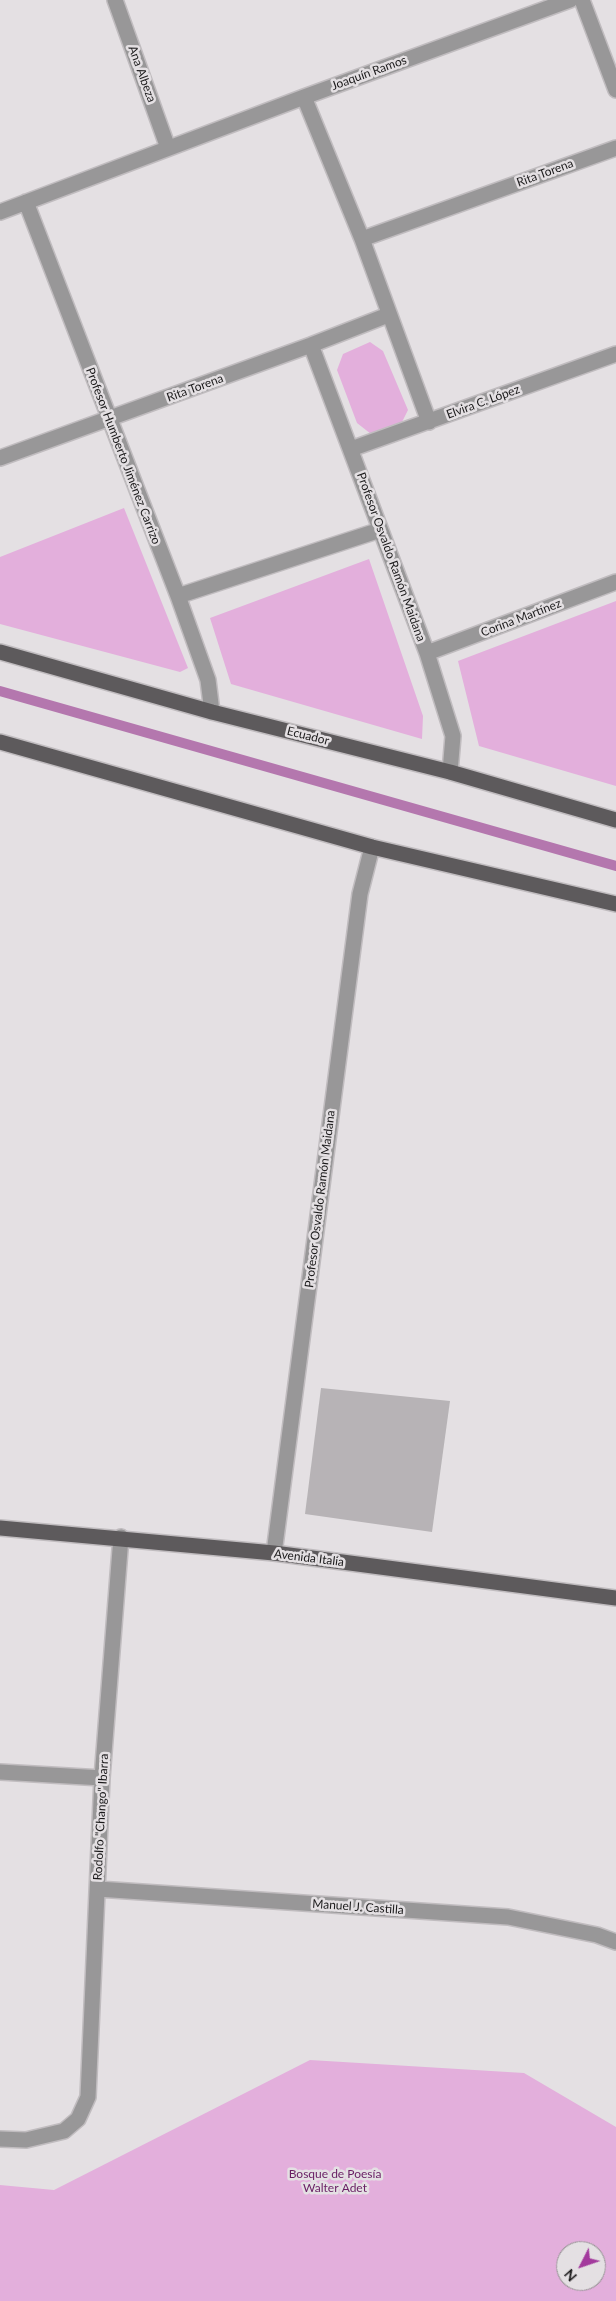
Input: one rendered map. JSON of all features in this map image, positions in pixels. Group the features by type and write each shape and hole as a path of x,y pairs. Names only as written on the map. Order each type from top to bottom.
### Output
{"main road":[{"name":"Ecuador","path":"0,652 212,712 450,772 616,820"},
{"path":"0,742 372,846 616,904"},
{"name":"Avenida Italia","path":"0,1528 121,1537 274,1553 616,1598"}],"street":[{"name":"Ana Albeza","path":"115,0 168,148"},
{"name":"Joaquín Ramos","path":"0,212 540,5 570,0"},
{"path":"582,0 616,90"},
{"path":"304,97 362,239 388,315 429,422"},
{"name":"Rita Torena","path":"362,239 616,148"},
{"name":"Profesor Humberto Jiménez Carrizo","path":"26,202 108,419 178,596 208,680 212,712"},
{"name":"Rita Torena","path":"0,458 311,346 388,315"},
{"name":"Profesor Osvaldo Ramón Maidana","path":"311,346 427,653 453,736 450,772"},
{"name":"Elvira C. López","path":"351,449 616,354"},
{"path":"178,596 380,530"},
{"name":"Corina Martínez","path":"427,653 616,582"},
{"name":"Profesor Osvaldo Ramón Maidana","path":"274,1553 359,904 372,846"},
{"name":"Rodolfo \"Chango\" Ibarra","path":"0,2138 26,2140 64,2131 78,2119 88,2097 102,1778 121,1537"},
{"path":"0,1772 102,1778"},
{"name":"Manuel J. Castilla","path":"98,1889 508,1917 597,1935 616,1942"}],"green space":[{"path":"370,342 383,351 408,410 401,424 371,434 357,423 337,370 343,354"},
{"path":"124,508 188,668 180,672 0,624 0,557"},
{"path":"369,559 423,716 422,739 231,684 210,618"},
{"path":"616,601 616,786 479,746 458,661"},
{"name":"Bosque de Poesía Walter Adet","path":"310,2060 524,2073 616,2127 616,2301 0,2301 0,2185 54,2190"}],"building":[{"path":"321,1388 450,1401 432,1532 305,1514"}],"waterway":[{"path":"0,691 616,866"}]}
